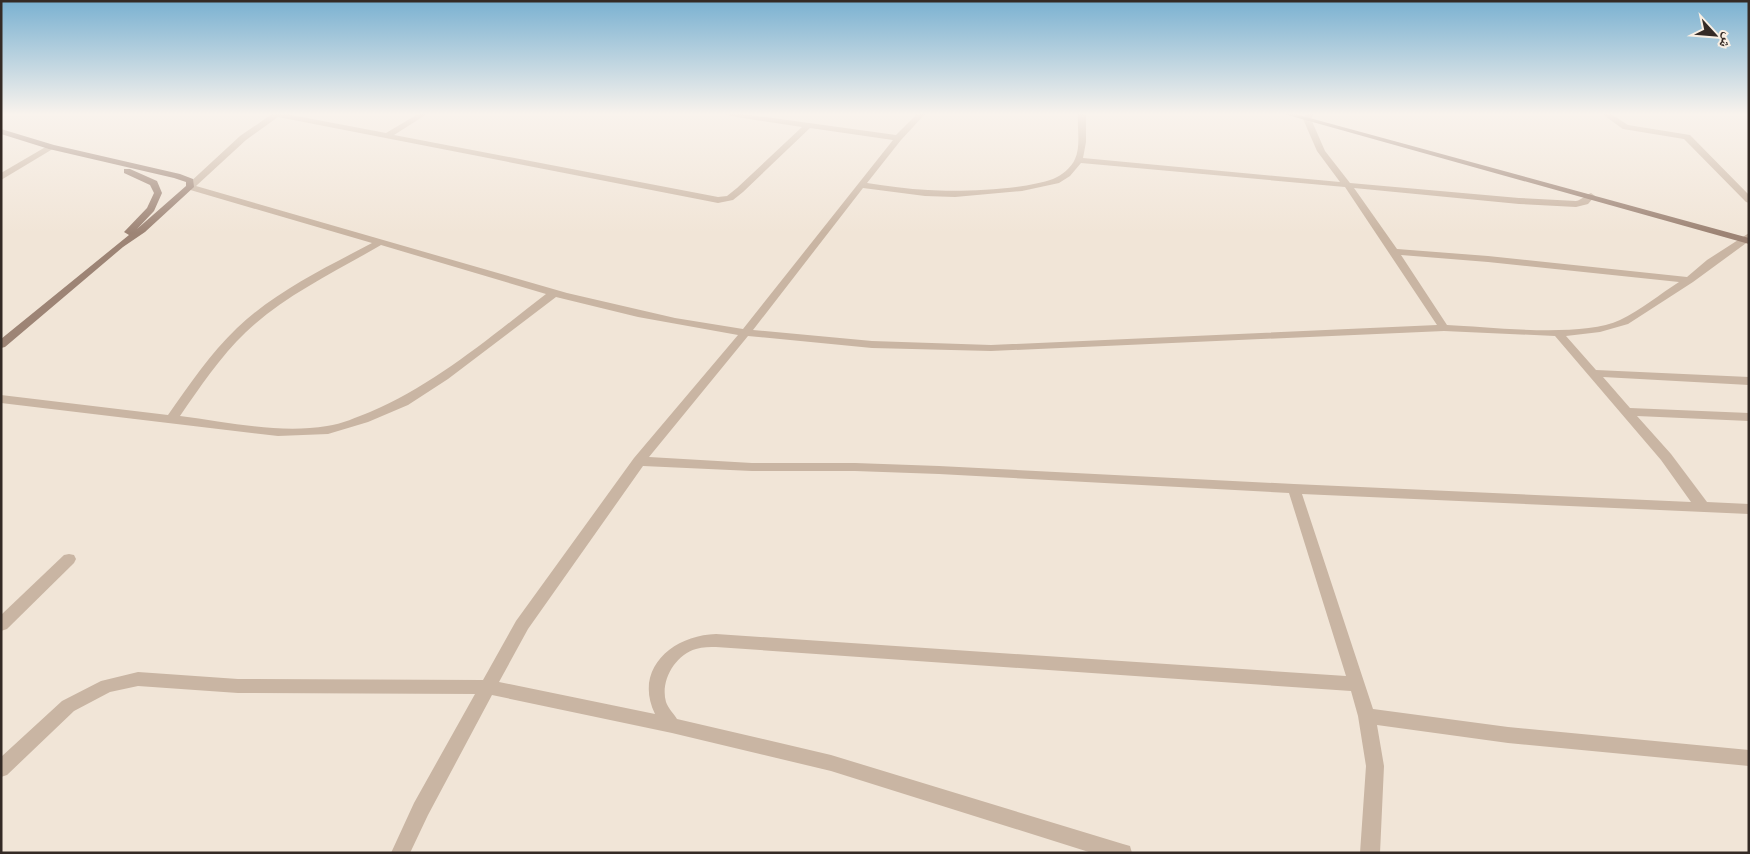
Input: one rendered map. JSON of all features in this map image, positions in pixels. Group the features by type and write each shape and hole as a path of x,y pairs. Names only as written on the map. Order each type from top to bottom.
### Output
{"street":[{"path":"1,177 40,154"},
{"path":"77,154 188,183 553,294 674,321 745,333 907,346 992,348 1444,328 1558,333 1600,330 1624,322 1689,280 1747,239"},
{"path":"100,160 176,192 224,154"},
{"path":"484,154 718,200 730,198 778,154"},
{"path":"400,853 421,809 522,625 639,461 745,333 886,154"},
{"path":"861,185 925,193 988,192 1056,181 1067,174 1080,160 1081,154"},
{"path":"1323,154 1394,252 1444,328"},
{"path":"1442,154 1747,239"},
{"path":"1704,154 1749,200"},
{"path":"1080,160 1557,204 1582,203 1591,196"},
{"path":"162,187 188,183"},
{"path":"1,345 120,245 142,230 188,183"},
{"path":"120,245 130,231 151,209 162,187"},
{"path":"172,419 204,372 233,339 254,319 288,294 380,242"},
{"path":"1394,252 1498,260 1689,280"},
{"path":"1,398 278,432 328,430 364,419 404,402 444,377 553,294"},
{"path":"1558,333 1666,457 1702,506"},
{"path":"1592,373 1749,380"},
{"path":"1628,412 1749,417"},
{"path":"639,461 752,467 855,467 939,470 1294,490 1749,509"},
{"path":"1294,490 1367,716 1375,766 1370,853"},
{"path":"1,625 69,560"},
{"path":"672,725 661,710 657,700 660,675 668,660 678,650 695,642 740,641 1357,684"},
{"path":"1,769 68,706 106,686 138,679 238,686 487,687 672,725 856,770 1122,853"},
{"path":"1367,716 1508,735 1749,758"}]}
